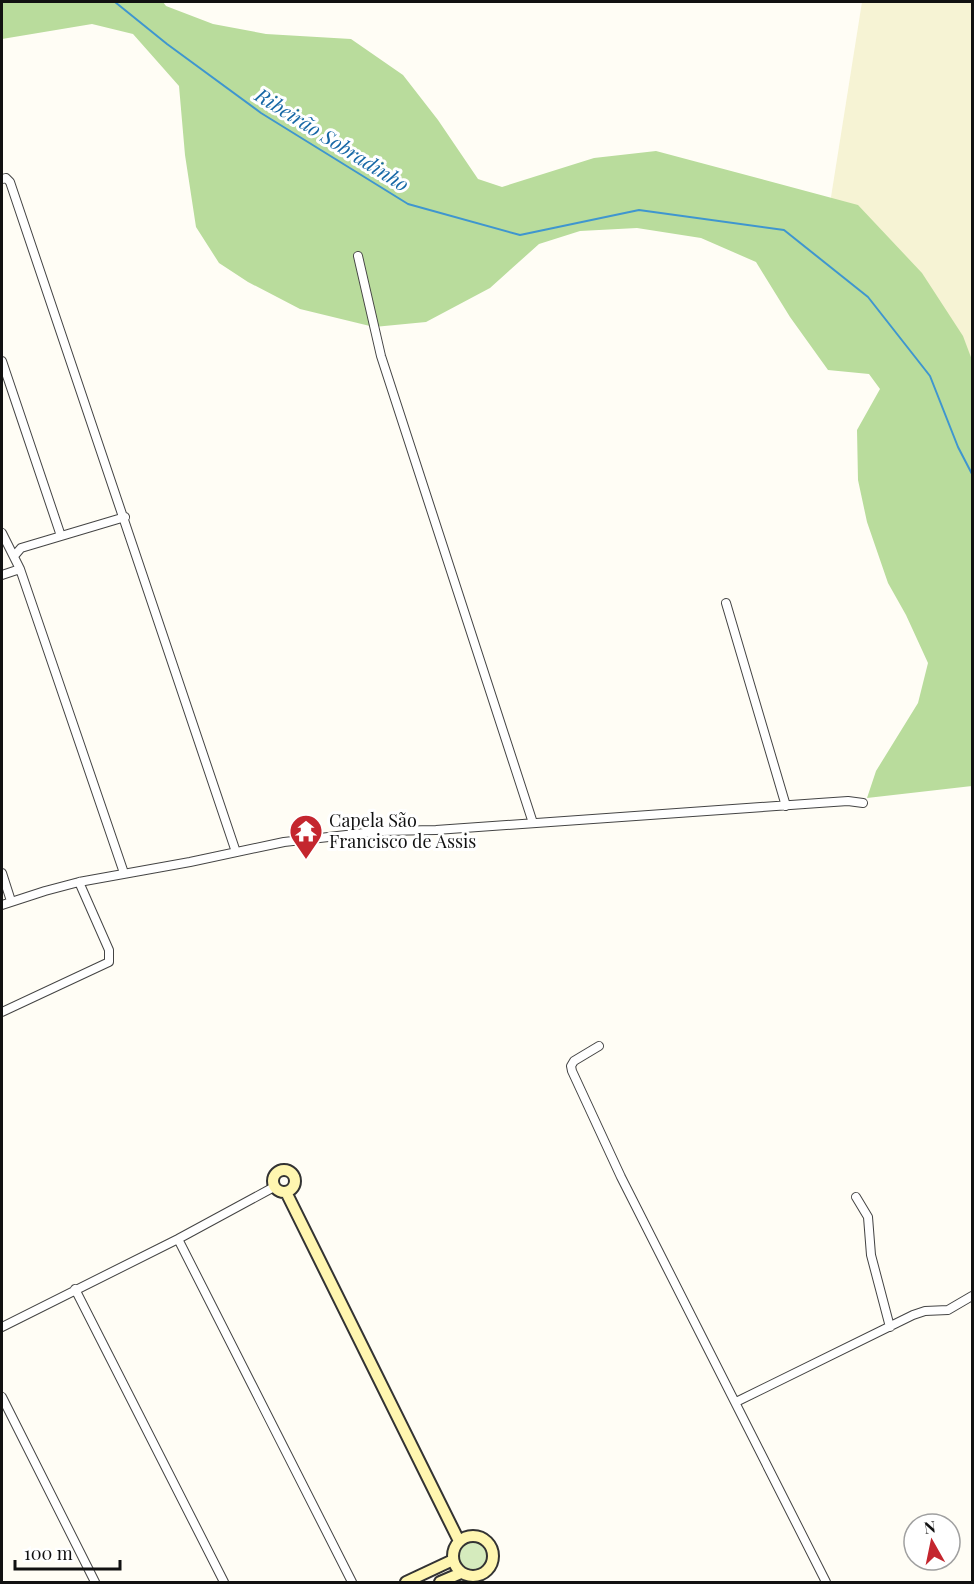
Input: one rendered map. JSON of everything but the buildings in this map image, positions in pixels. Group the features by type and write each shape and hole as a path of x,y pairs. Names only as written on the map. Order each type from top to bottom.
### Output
{"street":[{"path":"2,178 8,178 10,182 236,852"},
{"path":"358,256 381,356 533,823"},
{"path":"2,361 61,536"},
{"path":"15,555 21,548 124,517"},
{"path":"2,533 15,555 124,873"},
{"path":"2,574 20,569"},
{"path":"726,603 786,806"},
{"path":"2,905 79,882 313,838 382,831 436,830 848,801 863,803"},
{"path":"2,873 11,901"},
{"path":"2,1012 109,962 109,950 79,882"},
{"path":"599,1046 574,1061 571,1068 621,1177 826,1582"},
{"path":"281,1169 290,1171 295,1178 293,1187 286,1192 281,1192 274,1187 274,1174 281,1169"},
{"path":"2,1327 178,1239 274,1187"},
{"path":"286,1192 459,1541"},
{"path":"856,1197 868,1216 871,1255 890,1327"},
{"path":"178,1239 352,1582"},
{"path":"75,1289 224,1582"},
{"path":"736,1402 925,1311 943,1311 972,1296"},
{"path":"2,1397 95,1582"},
{"path":"473,1536 483,1539 490,1546 493,1556 491,1565 482,1579 461,1573 456,1567 453,1560 454,1550 459,1541 473,1536"},
{"path":"406,1582 453,1560"},
{"path":"440,1582 461,1573"}],"shaded area":[{"path":"862,2 972,2 972,474 821,260"}],"green space":[{"path":"2,2 163,2 166,6 213,24 266,34 351,39 403,75 438,120 478,179 502,187 594,158 656,151 858,205 922,273 963,336 972,360 972,786 867,798 876,771 918,703 928,663 888,583 867,522 858,480 857,430 880,389 869,374 828,370 790,317 756,262 701,238 637,228 580,231 539,244 490,288 426,322 374,327 300,309 248,282 219,263 196,227 185,155 179,86 133,34 92,24 2,39"},
{"path":"473,1539 485,1544 490,1556 485,1568 473,1573 461,1568 456,1556 461,1544"}],"waterway":[{"name":"Ribeirão Sobradinho","path":"115,2 167,44 261,113 408,204 520,235 639,210 784,230 868,297 930,376 958,447 972,474"}],"place":[{"name":"Capela São Francisco de Assis","path":"306,860"}]}
